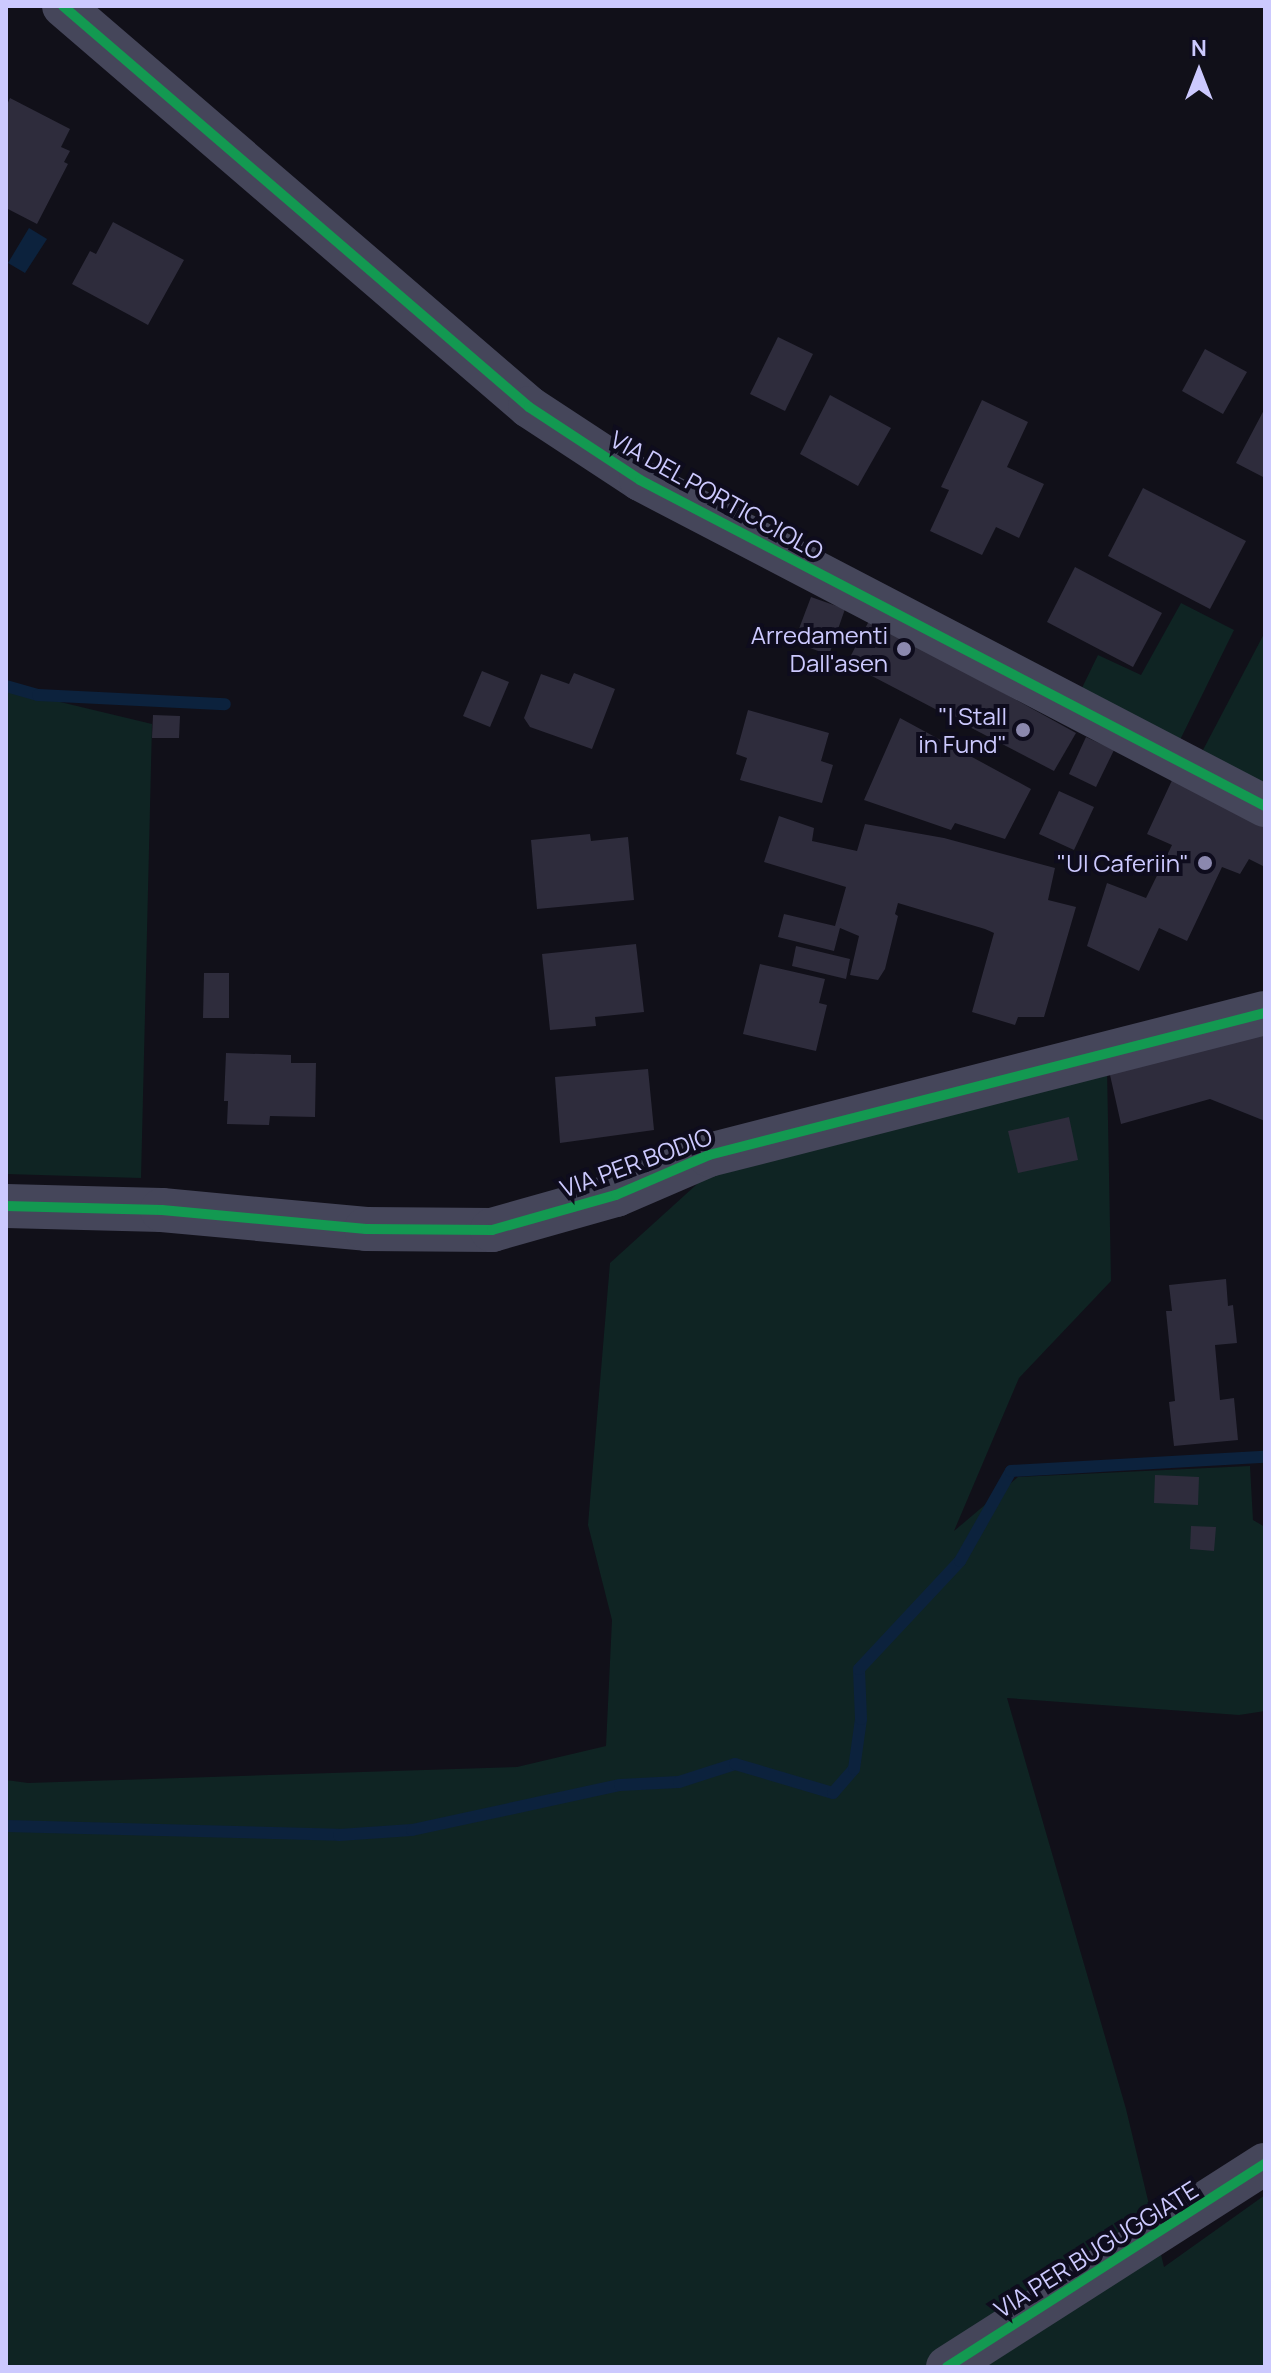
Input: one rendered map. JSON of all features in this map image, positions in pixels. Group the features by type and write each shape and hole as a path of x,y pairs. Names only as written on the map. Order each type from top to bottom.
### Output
{"street":[{"name":"VIA DEL PORTICCIOLO","path":"63,6 529,407 640,480 1265,806"},
{"name":"VIA PER BODIO","path":"6,1206 162,1210 366,1229 492,1230 616,1195 709,1155 1265,1013"},
{"name":"VIA PER BUGUGGIATE","path":"947,2367 1265,2164"}],"green space":[{"path":"1181,603 1234,630 1179,742 1080,692 1098,655 1141,675"},
{"path":"1265,632 1265,790 1203,750"},
{"path":"6,689 152,724 141,1178 6,1174"},
{"path":"1107,1068 1111,1281 1019,1378 954,1531 1018,1477 1250,1466 1253,1520 1265,1527 1265,1711 1239,1715 1007,1698 1126,2109 1164,2267 1265,2195 1265,2367 6,2367 6,1780 28,1783 517,1767 606,1746 612,1620 588,1525 610,1263 707,1175"}],"water":[{"path":"29,228 47,239 25,273 8,263"}],"building":[{"path":"10,98 70,129 61,147 70,151 64,162 68,164 37,224 6,208 6,107"},
{"path":"113,222 184,260 148,325 72,284 90,251 96,254"},
{"path":"778,337 813,354 785,411 750,394"},
{"path":"1205,349 1247,372 1223,414 1182,391"},
{"path":"830,395 891,428 858,486 800,454"},
{"path":"982,400 1028,422 1007,467 1044,484 1019,538 996,527 982,555 930,531 949,490 941,487"},
{"path":"1265,408 1265,478 1236,463"},
{"path":"1143,488 1246,541 1210,609 1108,556"},
{"path":"1075,567 1162,613 1133,667 1047,622"},
{"path":"811,597 845,609 829,655 794,642"},
{"path":"870,619 1076,733 1054,771 847,663"},
{"path":"482,671 509,682 490,727 463,716"},
{"path":"574,673 615,689 592,749 530,727 524,718 541,674 569,684"},
{"path":"748,710 829,733 821,761 833,765 822,803 740,780 747,758 736,754"},
{"path":"153,715 180,716 179,738 152,738"},
{"path":"900,718 1031,789 1005,839 955,823 951,830 864,800"},
{"path":"1086,737 1114,750 1096,787 1069,774"},
{"name":"\"Ul Caferiin\"","path":"1174,776 1265,823 1265,867 1249,859 1240,874 1222,867 1187,941 1159,928 1139,971 1087,946 1107,883 1146,898 1172,845 1147,834"},
{"path":"1059,791 1094,807 1074,850 1039,834"},
{"path":"779,816 814,828 812,841 857,851 865,824 944,838 1055,868 1048,900 1076,907 1044,1017 1018,1017 1015,1025 972,1012 994,933 985,929 898,903 895,914 898,916 885,969 878,980 850,975 859,936 840,928 834,951 778,937 784,914 835,926 846,887 764,862"},
{"path":"590,834 591,841 628,837 634,900 537,909 531,840"},
{"path":"636,944 644,1012 595,1017 596,1026 550,1030 542,954"},
{"path":"796,946 850,959 846,979 792,966"},
{"path":"760,964 825,979 819,1003 827,1005 816,1051 743,1034"},
{"path":"204,973 229,973 229,1018 203,1018"},
{"path":"1265,1028 1265,1121 1210,1099 1121,1124 1108,1066"},
{"path":"226,1053 291,1055 291,1063 316,1063 315,1117 270,1116 269,1125 227,1124 228,1101 224,1101"},
{"path":"648,1069 654,1130 560,1143 555,1077"},
{"path":"1069,1117 1078,1160 1018,1173 1008,1131"},
{"path":"1226,1279 1228,1306 1233,1305 1237,1343 1215,1345 1220,1400 1234,1398 1238,1440 1174,1446 1169,1402 1175,1401 1166,1311 1172,1311 1169,1285"},
{"path":"1155,1475 1199,1477 1198,1505 1154,1503"},
{"path":"1191,1526 1216,1527 1214,1551 1190,1549"}],"waterway":[{"path":"6,686 38,695 225,704"},
{"path":"6,1826 339,1835 412,1830 620,1785 679,1782 735,1764 833,1793 854,1769 861,1719 859,1669 960,1561 1011,1471 1265,1457"}],"cycle path":[{"path":"63,6 529,407 640,480 1265,806"},
{"path":"6,1206 162,1210 366,1229 492,1230 616,1195 709,1155 1265,1013"},
{"path":"947,2367 1265,2164"}],"place":[{"name":"Arredamenti Dall'asen","path":"904,649"},
{"name":"\"I Stall in Fund\"","path":"1023,730"},
{"name":"\"Ul Caferiin\"","path":"1205,863"}]}
